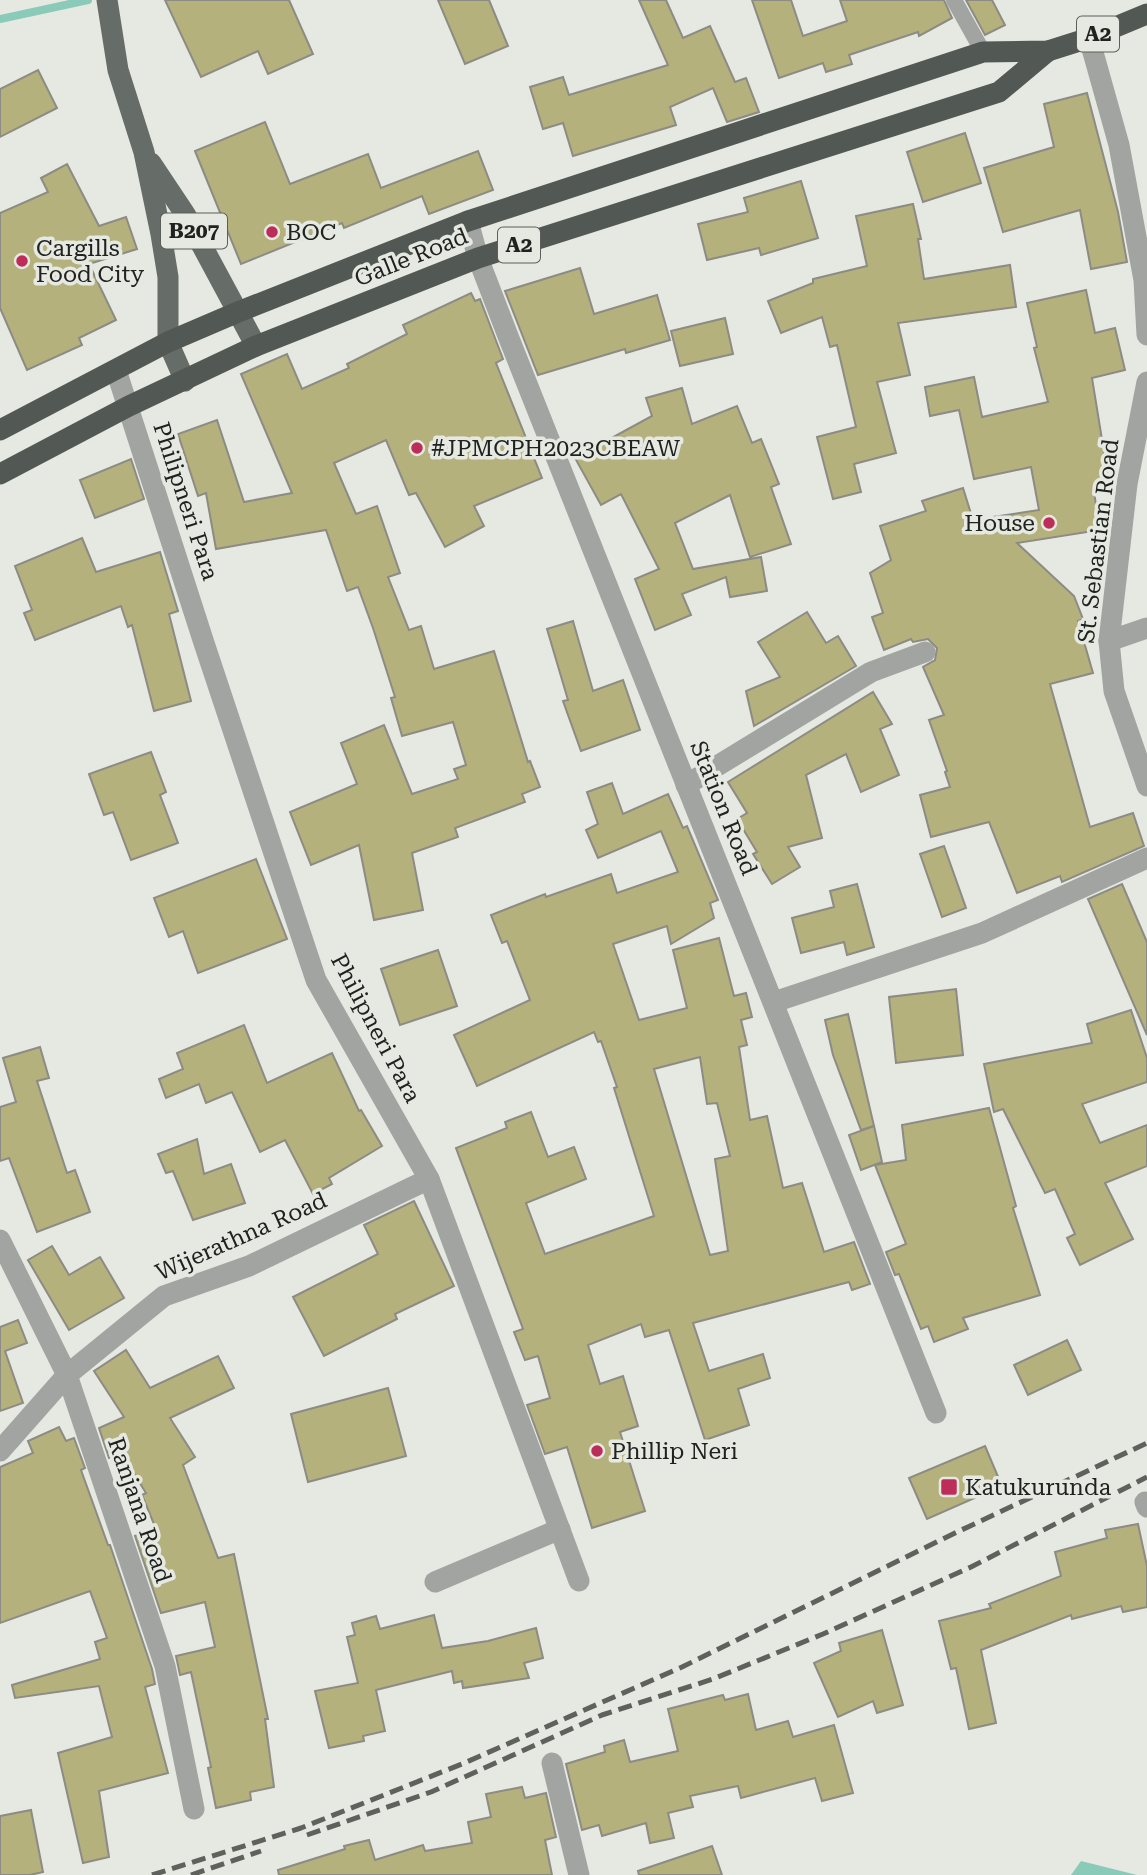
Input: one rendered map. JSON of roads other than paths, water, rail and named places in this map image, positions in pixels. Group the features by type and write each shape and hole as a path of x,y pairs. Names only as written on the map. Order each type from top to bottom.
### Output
{"highway":[{"name":"Galle Road","path":"0,430 168,342 468,221 983,52 1048,51 1089,38 1147,14"},
{"name":"Galle Road","path":"0,474 129,406 256,346 478,258 999,93 1048,51"}],"main road":[{"name":"B207","path":"108,8 118,70 144,152 168,277 168,342"},
{"name":"B207","path":"144,152 185,214 237,312"},
{"path":"237,312 256,346"},
{"path":"168,342 185,381"}],"street":[{"path":"1089,38 1124,172 1144,280 1147,335"},
{"name":"Station Road","path":"468,221 478,258 936,1413"},
{"name":"Philipneri Para","path":"116,370 316,980 429,1179 579,1581"},
{"name":"St. Sebastian Road","path":"1147,382 1127,484 1109,640 1114,691 1147,786"},
{"path":"1109,640 1147,628"},
{"path":"686,785 871,673 925,652"},
{"path":"774,1002 982,933 1147,858"},
{"name":"Wijerathna Road","path":"0,1451 67,1375 164,1296 249,1266 429,1179"},
{"name":"Ranjana Road","path":"0,1240 67,1375 165,1666 194,1809"},
{"path":"435,1582 560,1529"},
{"path":"552,1763 579,1875"}],"lane":[{"path":"954,0 983,52"}],"waterway":[{"path":"0,19 88,0"}],"railway":[{"path":"152,1875 301,1828 462,1764 682,1667 955,1533 1147,1443"},
{"path":"307,1835 431,1792 602,1715 713,1679 823,1634 971,1567 1147,1477"},
{"path":"191,1875 261,1851"}],"place":[{"name":"BOC","path":"272,232"},
{"name":"Cargills Food City","path":"22,261"},
{"name":"#JPMCPH2023CBEAW","path":"417,448"},
{"name":"House","path":"1049,523"},
{"name":"Phillip Neri","path":"597,1451"},
{"name":"Katukurunda","path":"949,1487"}]}
